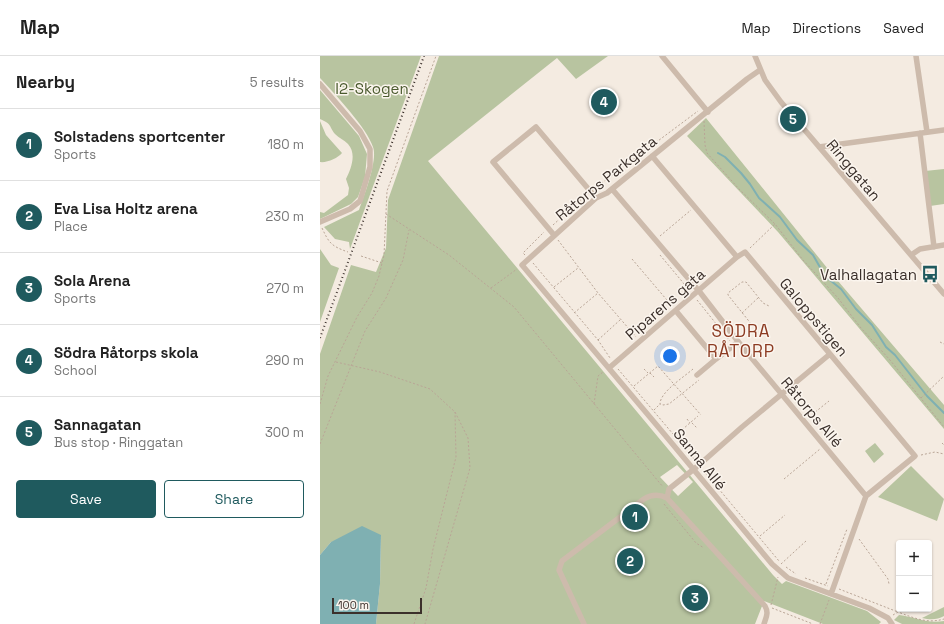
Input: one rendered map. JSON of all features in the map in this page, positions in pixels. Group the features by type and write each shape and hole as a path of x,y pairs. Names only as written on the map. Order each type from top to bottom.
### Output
{"street":[{"path":"662,56 706,112"},
{"name":"Ringgatan","path":"755,56 765,80 781,102 944,294"},
{"path":"916,56 927,132"},
{"name":"Råtorps Parkgata","path":"522,265 596,198 607,193 760,70"},
{"path":"320,84 360,131 370,149 370,167 360,201 350,209 320,223"},
{"path":"554,235 493,162 536,127 596,198"},
{"path":"819,146 944,130"},
{"path":"920,133 934,247"},
{"path":"652,156 737,257 745,252"},
{"name":"Råtorps Allé","path":"612,189 699,291 736,344 781,394 866,496"},
{"path":"911,255 920,249 944,245"},
{"name":"Galoppstigen","path":"745,252 915,456"},
{"name":"Piparens gata","path":"609,368 694,296 737,257"},
{"name":"Sanna Allé","path":"522,265 779,572 788,578 869,608 888,618 892,624"},
{"path":"676,310 716,359"},
{"path":"699,377 716,359 736,344"},
{"path":"658,495 694,470 781,394 830,354"},
{"path":"831,594 866,496 915,456"},
{"path":"667,489 667,498"},
{"path":"584,624 559,570 562,561 644,499 650,496 658,495 667,498 765,606 767,614 764,624"}],"path":[{"path":"320,404 328,376 357,317 372,293 379,276 384,255 387,191 390,179 436,56"},
{"path":"796,575 781,564 614,364 598,340 529,258 523,253 591,192 695,112 706,112 704,133 707,153 738,189 775,224 803,260 838,298 861,328 890,360 944,427"},
{"path":"655,241 694,206"},
{"path":"386,214 449,255 514,307 667,489"},
{"path":"320,223 327,238 334,247 348,252"},
{"path":"745,252 775,224"},
{"path":"320,444 365,331 386,298 403,260 409,229"},
{"path":"554,235 598,293 640,341"},
{"path":"660,255 736,344"},
{"path":"361,256 382,264"},
{"path":"632,259 676,310"},
{"path":"490,289 522,265"},
{"path":"554,288 578,267"},
{"path":"756,330 728,295 728,293 742,282 746,282 763,303 769,306"},
{"path":"574,313 598,293"},
{"path":"742,313 758,297"},
{"path":"598,340 621,319"},
{"path":"940,342 944,344"},
{"path":"335,362 380,372 430,389 455,412 468,438 470,468 425,624"},
{"path":"634,387 658,366 700,415"},
{"path":"594,404 598,376 609,368"},
{"path":"644,369 654,377"},
{"path":"653,410 660,404 662,396 693,369"},
{"path":"920,398 944,376"},
{"path":"660,404 669,404 682,394 699,377"},
{"path":"804,421 829,401"},
{"path":"414,624 426,588 433,549 456,457 455,412"},
{"path":"675,436 698,416"},
{"path":"687,419 697,428"},
{"path":"784,479 824,445"},
{"path":"915,456 935,452 944,454"},
{"path":"759,536 785,515"},
{"path":"826,585 849,526"},
{"path":"859,539 888,579 889,584"},
{"path":"781,564 806,540"},
{"path":"779,572 770,608 813,624"},
{"path":"804,577 896,611"},
{"path":"820,624 831,594"},
{"path":"888,618 898,612 925,622 934,622 944,619"}],"green space":[{"name":"I2-Skogen","path":"320,56 421,56 350,249 349,242 335,239 324,227 359,210 370,178 374,153 370,139 364,130 320,78"},
{"path":"439,56 608,56 576,79 557,58 428,161 773,575 782,584 786,581 867,611 881,622 879,624 823,624 764,601 755,624 376,624 380,584 381,535 331,542 320,555 320,354 351,265 376,272 386,248 388,200","holes":["677,465 693,482 678,496 660,477"]},
{"path":"320,90 359,136 367,154 365,177 358,197 351,204 320,219 320,212 324,213 348,195 349,188 346,179 350,171 353,157 351,148 348,144 335,134 329,124 320,119"},
{"path":"706,118 832,274 944,405 944,429 778,232 687,136"},
{"path":"320,121 326,135 342,153 338,157 326,162 320,162"},
{"path":"944,169 944,204 930,206 925,171"},
{"path":"320,249 331,265 339,268 320,322"},
{"path":"875,443 884,454 874,463 865,451"},
{"path":"911,466 944,499 937,521 878,497"},
{"path":"944,607 944,616 933,619 922,618"},
{"path":"899,615 932,622 944,621 944,624 902,624 894,620"}],"water":[{"path":"362,526 381,535 380,584 376,624 320,624 320,555 331,542"}],"waterway":[{"path":"718,153 725,157 741,173 759,198 780,217 797,240 813,255 825,276 841,289 856,309 872,325 886,347 895,355 927,396 944,413"}],"railway":[{"path":"320,338 424,56"}],"place":[{"name":"Södra Råtorps skola","path":"604,102"},
{"name":"Sannagatan","path":"793,119"},
{"name":"Valhallagatan","path":"930,274"},
{"name":"Solstadens sportcenter","path":"635,517"},
{"name":"Eva Lisa Holtz arena","path":"630,561"},
{"name":"Sola Arena","path":"695,598"}],"district":[{"name":"SÖDRA RÅTORP","path":"741,341"}]}
